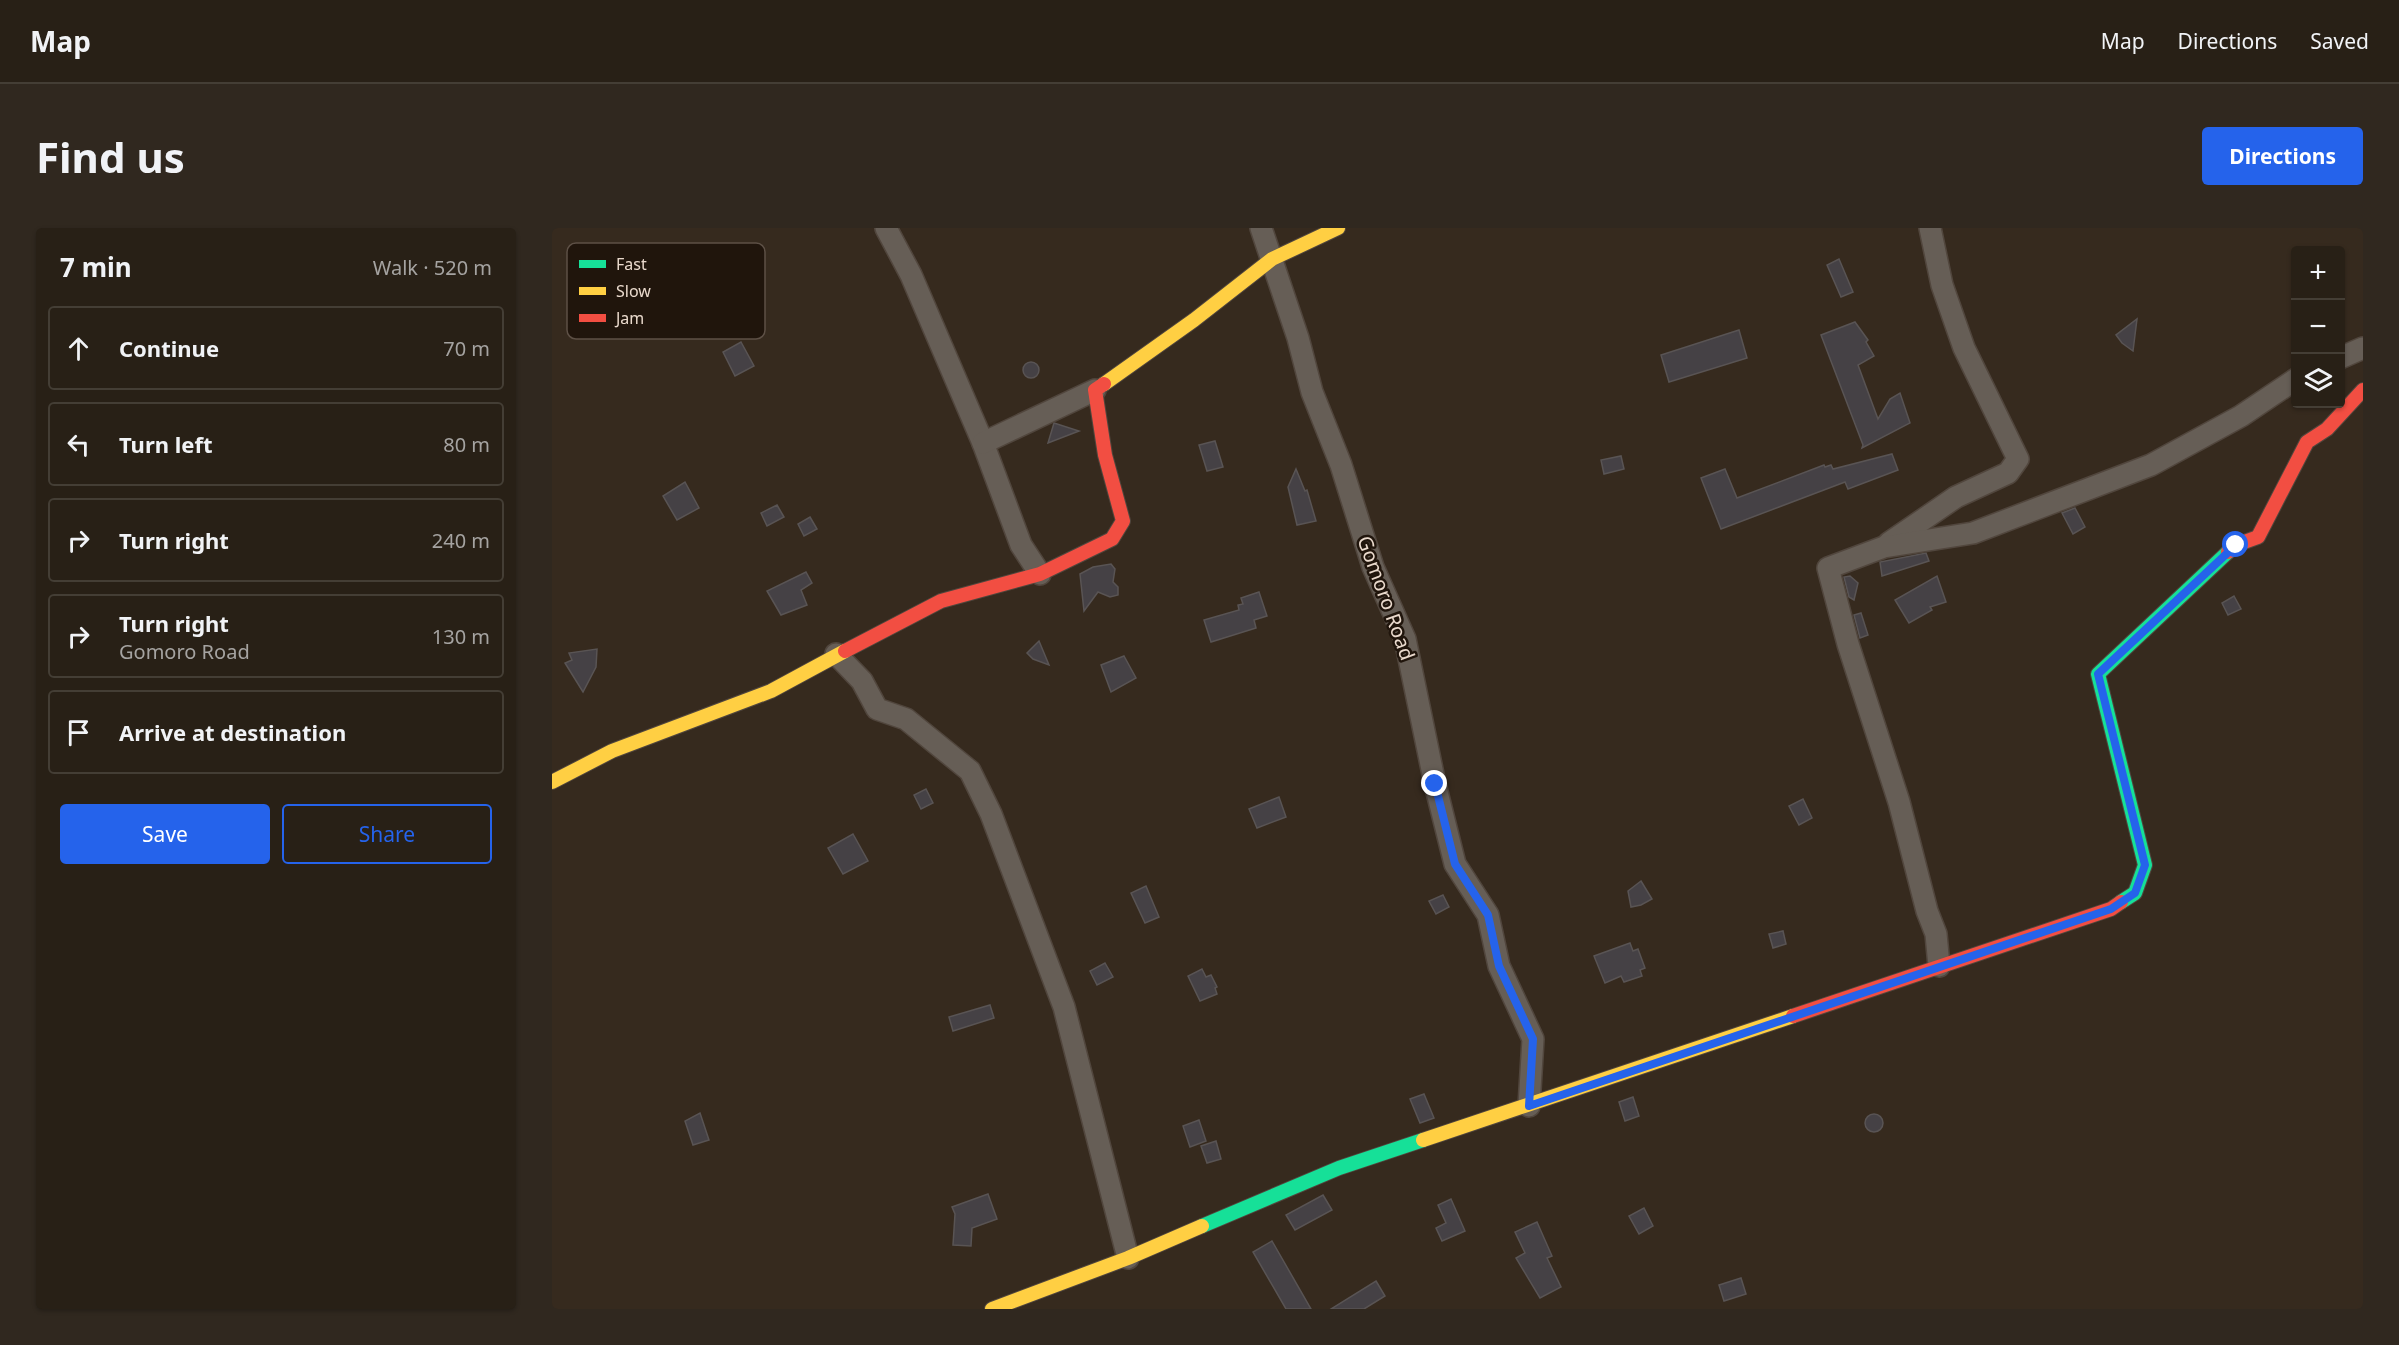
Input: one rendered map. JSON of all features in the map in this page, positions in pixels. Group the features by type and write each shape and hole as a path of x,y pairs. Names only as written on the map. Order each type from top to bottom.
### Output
{"street":[{"path":"886,228 911,275 983,443 1021,545 1040,574"},
{"name":"Gomoro Road","path":"1261,228 1298,338 1312,392 1341,465 1373,567 1405,639 1455,864 1488,915 1499,966 1533,1039 1529,1106"},
{"path":"983,443 1095,390 1194,320 1272,259 1338,228"},
{"path":"1884,547 1956,497 2008,473 2018,459 1964,348 1942,285 1930,228"},
{"path":"2345,356 2363,348"},
{"path":"1940,966 1936,934 1927,911 1899,802 1848,644 1828,568 1884,547 1973,533 2151,465 2241,416 2291,382"},
{"path":"552,782 612,750 771,691 836,654 941,601 1040,574 1112,539 1123,521 1105,454 1095,390"},
{"path":"992,1309 1128,1258 1339,1168 2111,909 2135,893 2145,865 2098,674 2236,545 2258,537 2307,442 2327,429 2363,390"},
{"path":"836,654 862,681 877,709 906,719 970,771 991,814 1064,1007 1128,1258"}],"building":[{"path":"1839,259 1853,292 1841,297 1827,265"},
{"path":"2137,319 2133,351 2116,335"},
{"path":"1855,322 1868,340 1866,342 1874,356 1858,365 1878,419 1890,399 1900,393 1910,423 1862,448 1863,445 1821,335"},
{"path":"1739,330 1747,358 1669,382 1661,355"},
{"path":"741,342 754,366 735,376 723,352"},
{"path":"1031,362 1037,364 1039,370 1037,376 1031,378 1025,376 1023,370 1025,364"},
{"path":"1054,423 1079,431 1048,443"},
{"path":"1215,441 1223,467 1207,471 1199,445"},
{"path":"1892,454 1898,470 1848,489 1845,482 1721,529 1701,478 1725,469 1737,498 1824,465 1825,467 1831,465 1833,469"},
{"path":"1621,456 1624,469 1604,474 1601,460"},
{"path":"1296,469 1305,491 1307,490 1316,521 1297,525 1288,487"},
{"path":"685,482 699,508 677,520 663,496"},
{"path":"777,505 784,517 767,526 761,513"},
{"path":"2075,508 2085,527 2073,534 2062,513"},
{"path":"810,517 817,529 804,536 798,524"},
{"path":"1926,553 1929,561 1882,576 1880,562"},
{"path":"1111,564 1115,569 1113,582 1118,587 1118,595 1110,597 1098,592 1084,611 1080,574 1093,567"},
{"path":"806,572 812,583 801,590 807,605 781,615 767,591"},
{"path":"1850,576 1858,583 1854,600 1849,597 1844,577"},
{"path":"1937,576 1946,602 1930,607 1932,610 1909,623 1895,600"},
{"path":"1259,592 1267,616 1254,620 1256,628 1211,642 1204,620 1239,610 1238,605 1243,604 1241,598"},
{"path":"2234,596 2241,609 2228,615 2222,603"},
{"path":"1861,613 1868,635 1860,638 1854,615"},
{"path":"1039,641 1049,665 1033,659 1027,653"},
{"path":"597,649 596,667 583,692 565,663 572,660 569,653"},
{"path":"1124,656 1136,678 1111,692 1101,665"},
{"path":"926,789 933,803 921,809 914,795"},
{"path":"1279,797 1286,817 1257,828 1249,809"},
{"path":"1803,799 1812,818 1799,825 1789,806"},
{"path":"853,834 868,861 843,874 828,848"},
{"path":"1641,881 1652,899 1631,907 1628,891"},
{"path":"1146,886 1159,917 1145,923 1131,893"},
{"path":"1443,895 1449,907 1436,914 1429,901"},
{"path":"1783,931 1786,944 1773,948 1769,934"},
{"path":"1630,943 1633,951 1638,949 1645,968 1640,970 1642,976 1624,982 1621,976 1605,983 1594,956"},
{"path":"1105,963 1113,977 1097,985 1090,971"},
{"path":"1202,969 1206,977 1211,975 1217,987 1215,988 1217,994 1200,1001 1188,976"},
{"path":"990,1005 994,1018 953,1031 949,1017"},
{"path":"1424,1094 1434,1118 1420,1123 1410,1099"},
{"path":"1633,1097 1639,1116 1625,1121 1619,1102"},
{"path":"700,1113 709,1140 693,1145 685,1121"},
{"path":"1874,1114 1880,1117 1883,1123 1880,1129 1874,1132 1868,1129 1865,1123 1868,1117"},
{"path":"1199,1120 1206,1141 1190,1147 1183,1126"},
{"path":"1216,1141 1221,1159 1207,1163 1201,1146"},
{"path":"988,1194 997,1219 972,1228 971,1246 953,1245 955,1214 952,1207"},
{"path":"1323,1195 1332,1210 1295,1230 1286,1215"},
{"path":"1451,1199 1465,1231 1442,1241 1436,1228 1446,1223 1438,1205"},
{"path":"1644,1208 1653,1226 1639,1234 1629,1216"},
{"path":"1537,1222 1552,1256 1547,1258 1561,1287 1540,1298 1516,1258 1525,1253 1515,1232"},
{"path":"1272,1241 1311,1309 1286,1309 1253,1252"},
{"path":"1741,1278 1746,1294 1724,1301 1719,1285"},
{"path":"1376,1281 1385,1296 1364,1309 1331,1309"}],"traffic: fast":[{"path":"2121,902 2135,893 2145,865 2098,674 2228,552"},
{"path":"1202,1226 1339,1168 1423,1140"}],"traffic: slow":[{"path":"1104,384 1194,320 1272,259 1338,228"},
{"path":"552,782 612,751 771,691 845,651"},
{"path":"1423,1140 1793,1016"},
{"path":"992,1309 1128,1258 1202,1226"}],"traffic: jam":[{"path":"845,651 941,601 1040,574 1112,539 1123,521 1105,455 1095,390 1104,384"},
{"path":"2228,552 2236,545 2258,537 2307,442 2327,429 2363,390"},
{"path":"1793,1016 2111,909 2121,902"}],"route":[{"path":"1435,784 1455,864 1488,915 1499,966 1533,1039 1529,1106 2111,909 2135,893 2145,865 2098,674 2236,545"}]}
